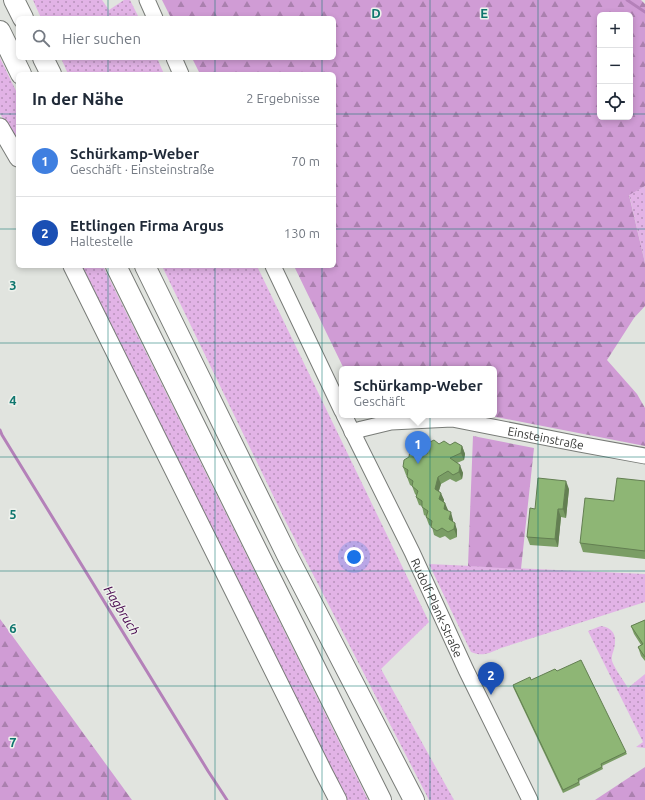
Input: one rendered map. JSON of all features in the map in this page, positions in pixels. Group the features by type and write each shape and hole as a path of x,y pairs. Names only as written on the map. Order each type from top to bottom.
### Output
{"highway":[{"path":"14,0 22,16"},
{"path":"0,31 20,72"},
{"path":"44,60 50,72"},
{"path":"117,268 382,800"},
{"path":"146,268 287,555 414,800"}],"main road":[{"path":"147,0 154,16"},
{"path":"175,60 180,72"},
{"path":"0,127 16,155"},
{"path":"73,268 338,800"},
{"path":"274,268 339,405"},
{"name":"Rudolf-Plank-Straße","path":"345,418 412,552 466,670 530,800"},
{"name":"Einsteinstraße","path":"352,432 391,422 452,419 585,446 645,456"}],"shaded area":[{"path":"33,0 102,0 109,10 124,0 130,0 138,16 40,16"},
{"path":"0,58 16,91 16,138 0,114"},
{"path":"62,60 158,60 163,72 67,72"},
{"path":"645,186 645,263 629,194"},
{"path":"83,268 104,268 368,800 347,800 320,753"},
{"path":"163,268 258,268 429,622 381,669 454,800 429,800 283,516"},
{"path":"429,564 645,574 645,602 489,653 479,654 471,652"},
{"path":"601,626 614,633 615,640 612,661 628,688 645,674 645,748 636,747 643,742 588,631"}],"green space":[{"path":"162,0 641,0 645,4 645,186 629,195 645,263 645,306 634,318 607,360 637,394 645,408 645,446 497,417 497,366 343,366 295,268 336,268 336,72 199,72 193,60 336,60 336,16 170,16"},
{"path":"473,436 534,448 521,569 468,566"},
{"path":"0,619 132,800 0,800"},
{"path":"645,767 645,800 595,800"}],"building":[{"path":"434,440 439,444 444,441 450,445 455,442 462,446 461,453 450,458 460,465 459,472 453,475 448,471 438,477 435,489 441,493 439,499 445,503 444,509 451,512 449,519 455,523 454,529 448,532 442,528 437,531 431,527 432,521 426,517 428,511 422,507 422,501 416,497 418,491 412,486 413,481 407,477 408,470 403,467 404,460 409,457 410,450 416,448 427,454 428,443"},
{"path":"538,478 566,481 563,509 558,509 555,539 527,537 530,508 535,509"},
{"path":"617,478 645,481 645,551 580,543 585,498 614,501"},
{"path":"645,620 645,657 638,647 643,644 631,626"},
{"path":"581,660 626,752 601,764 602,767 578,779 579,782 563,790 513,685 530,677 531,680 555,669 557,671"}],"waterway":[{"path":"627,0 645,12"},
{"name":"Hagbruch","path":"0,430 227,800"}],"place":[{"name":"Schürkamp-Weber","path":"418,464"},
{"name":"Ettlingen Firma Argus","path":"491,695"}]}
